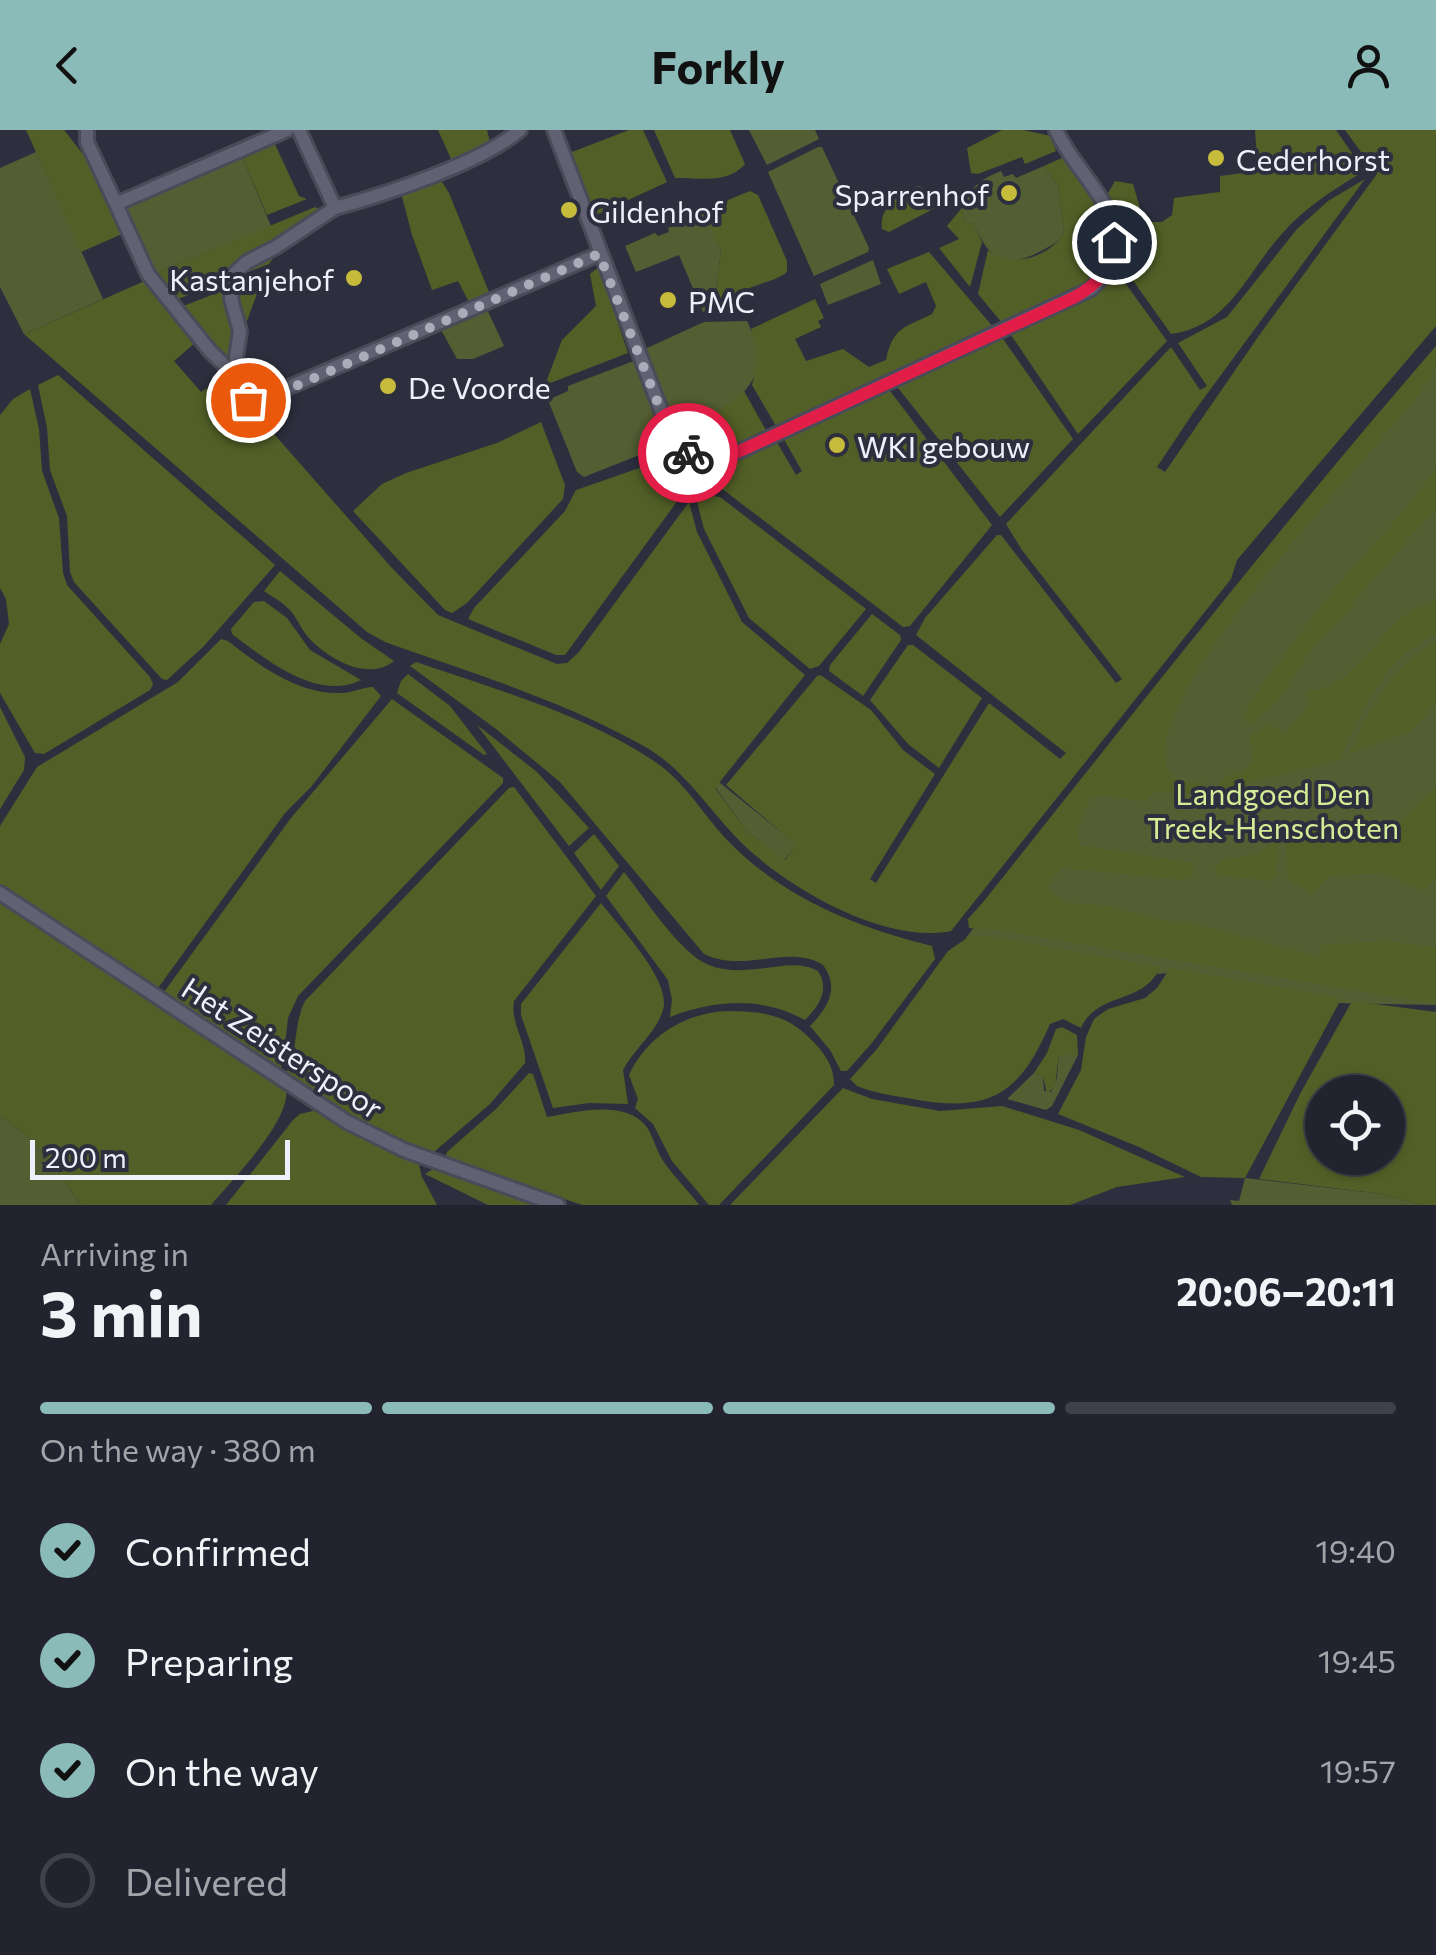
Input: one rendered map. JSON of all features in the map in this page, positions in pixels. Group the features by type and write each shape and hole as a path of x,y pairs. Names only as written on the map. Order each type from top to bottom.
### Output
{"street":[{"path":"87,130 87,142 148,274 210,351 238,377"},
{"path":"116,204 287,130"},
{"path":"299,130 335,208"},
{"path":"520,130 500,144 437,172 368,200 335,208 234,274 231,299 240,331 238,377 248,400 257,403 599,254"},
{"path":"554,130 670,434 688,454 719,457 740,451 1091,289 1113,256 1114,226 1100,194 1056,130"},
{"name":"Het Zeisterspoor","path":"0,893 346,1122 404,1150 558,1205"}],"green space":[{"path":"26,130 64,130 86,158 122,234 81,252"},
{"path":"438,130 487,130 490,142 452,161"},
{"path":"629,130 643,130 667,182 594,216 567,154"},
{"path":"654,130 730,130 745,164 721,177 675,178"},
{"path":"749,130 815,130 819,139 767,165"},
{"path":"1002,130 1051,136 1056,151 1025,164 1022,157 978,174 971,173 967,148"},
{"path":"1255,130 1336,130 1362,168 1361,173 1289,226 1222,310 1191,329 1171,334 1117,258 1120,225 1107,195 1115,181 1133,184 1144,222 1162,222 1172,215 1174,198 1220,192 1220,176 1258,171"},
{"path":"1345,130 1436,130 1436,326 1237,560 1231,579 951,931 895,929 834,907 753,854 681,774 642,745 548,701 367,632 24,334 147,280 196,342 174,361 201,392 224,377 438,615 557,664 567,663 579,652 689,502 697,532 742,622 805,675 715,788 747,831 785,860 796,845 726,785 818,675 822,676 871,710 903,750 935,774 870,879 876,883 989,703 1060,759 1066,753 916,635 925,618 997,535 1001,535 1116,683 1122,679 1006,524 1171,347 1200,390 1207,386 1178,343 1227,317 1297,229 1328,201 1365,179 1193,413 1157,467 1165,472 1377,174"},
{"path":"273,140 299,196 307,199 267,215 241,154"},
{"path":"822,147 869,248 868,252 814,276 768,172"},
{"path":"36,152 103,299 24,334 0,287 0,168"},
{"path":"241,154 271,226 152,275 120,207"},
{"path":"1064,157 1108,219 1109,241 1103,262 1083,286 1003,324 978,294 988,250 1007,259 1028,258 1048,249 1064,234 1058,185 1044,166"},
{"path":"1044,166 1058,185 1064,234 1053,245 1026,258 998,257 984,244 973,222 966,223 961,209 964,202 976,186 993,174 1001,171 1004,177 1013,174 1016,178"},
{"path":"439,177 489,292 488,298 471,306 458,281 432,290 401,193"},
{"path":"919,186 937,196 939,206 889,232 882,229 884,214 892,202"},
{"path":"750,191 758,195 787,261 787,272 746,290 726,310 714,310 721,250 709,223 728,200"},
{"path":"315,207 321,210 283,244 269,264 173,301 152,275"},
{"path":"961,209 966,223 973,222 982,242 970,287 939,248 959,239 947,226"},
{"path":"706,212 721,250 714,310 703,312 679,255 636,272 625,246 655,233 658,236 669,232 668,228"},
{"path":"929,252 994,328 776,426 752,385 758,360 751,329 815,299 824,318 818,321 821,327 795,339 806,361 843,349 869,367 886,360 896,335 932,314 936,306 926,282 899,294 887,269"},
{"path":"873,260 881,284 828,305 820,284"},
{"path":"1113,266 1167,341 1078,434 1009,332 1083,297"},
{"path":"599,267 628,353 545,385 562,340 596,306 590,274"},
{"path":"264,275 229,369 178,308"},
{"path":"486,307 504,346 473,359 457,359 440,328"},
{"path":"747,321 758,360 744,392 724,410 702,420 685,422 668,415 641,354 704,322"},
{"path":"1001,336 1073,439 1000,517 895,384"},
{"path":"1436,346 1433,375 1270,571 1223,632 1187,689 1167,737 1169,772 1179,780 1203,783 1204,794 1156,792 1145,801 1103,795 1090,798 1077,831 1079,845 1193,863 1194,875 1182,880 1061,868 1047,887 1068,902 1183,921 1321,957 1320,945 1384,941 1436,947 1436,1004 969,928 968,921 1199,631"},
{"name":"Landgoed Den Treek-Henschoten","path":"1436,351 1436,1005 1334,1003 1181,972 1070,981 966,938 977,923 967,920 1052,827"},
{"path":"635,362 667,444 584,477 577,472 548,400 568,391 568,386"},
{"path":"58,375 275,565 204,646 167,680 74,582 70,572 67,516 50,470 38,385"},
{"path":"887,387 992,525 910,626 903,627 725,491 719,487 696,487 688,467 732,459 775,439 796,475 802,471 782,436"},
{"path":"30,389 39,429 42,471 59,518 67,585 153,684 150,690 44,754 35,753 0,693 0,644 9,624 6,599 0,588 0,415 13,399"},
{"path":"744,391 767,432 737,446 700,449 678,432 668,415 701,420"},
{"path":"541,422 565,485 563,499 467,603 452,613 445,610 353,511 382,484 497,443"},
{"path":"674,456 685,484 681,496 565,655 556,655 468,619 565,511 576,490"},
{"path":"1436,469 1436,508 1344,617 1316,642 1279,699 1251,725 1243,718 1250,702 1325,600"},
{"path":"695,494 720,497 866,609 819,666 810,669 749,618 704,529"},
{"path":"280,571 394,661 384,667 361,668 326,653 308,637 290,610 264,591"},
{"path":"1436,599 1436,634 1403,656 1376,687 1341,759 1220,791 1219,782 1250,764 1249,737 1269,723 1284,734 1311,703 1307,694 1311,690 1324,688 1350,672 1397,622"},
{"path":"264,601 287,618 310,650 361,680 327,686 310,682 292,675 232,634 231,629 254,602"},
{"path":"872,614 900,635 901,640 863,696 829,671"},
{"path":"221,639 295,684 342,693 373,687 381,696 311,787 285,813 158,988 0,884 0,826 37,767 178,682"},
{"path":"1436,641 1436,703 1411,731 1350,753 1365,720 1395,675"},
{"path":"908,645 982,698 939,768 908,744 870,700"},
{"path":"416,662 538,704 627,744 666,770 731,844 775,881 850,920 932,946 935,959 871,1044 847,1071 841,1071 810,1026 830,997 831,982 823,965 796,957 735,961 704,954 560,782 410,666"},
{"path":"408,674 450,706 487,754 397,693"},
{"path":"392,699 503,778 503,783 298,996 288,1018 280,1069 164,992 291,818"},
{"path":"0,707 25,757 24,770 0,809"},
{"path":"477,725 537,772 589,828 569,846"},
{"path":"719,782 797,845 784,860 747,831 715,787"},
{"path":"514,787 596,896 514,1001 525,1063 490,1104 435,1151 428,1152 350,1115 286,1073 305,1001"},
{"path":"1436,787 1436,878 1424,892 1383,873 1328,876 1312,894 1287,878 1286,835 1363,817 1397,825"},
{"path":"594,834 619,866 601,890 574,853"},
{"path":"1273,842 1278,843 1276,876 1270,881 1219,875 1214,871 1221,860 1258,854"},
{"path":"624,872 674,937 709,965 738,970 795,965 818,971 823,991 815,1009 805,1020 772,1007 738,1003 670,1017 668,980 606,896"},
{"path":"0,901 286,1090 285,1103 270,1134 211,1205 81,1205 34,1143 0,1117"},
{"path":"601,903 652,969 664,998 663,1010 623,1070 628,1104 589,1103 553,1108 521,1015 521,1004"},
{"path":"970,936 995,937 1160,967 1144,987 1098,1008 1081,1028 1063,1019 1050,1024 1028,1066 1015,1081 985,1099 944,1103 857,1086 850,1079 877,1049 948,951"},
{"path":"1170,968 1337,997 1340,1001 1245,1178 1201,1177 1058,1114 1081,1070 1086,1037 1094,1019 1108,1009 1145,998"},
{"path":"1352,1001 1436,1012 1436,1205 1382,1194 1259,1179 1305,1085 1305,1175 1405,1175 1405,1075 1311,1075"},
{"path":"729,1011 769,1015 800,1029 826,1058 834,1085 719,1205 709,1205 672,1161 653,1124 635,1108 638,1099 629,1075 646,1049 670,1029 698,1016"},
{"path":"1062,1027 1077,1035 1078,1055 1059,1055 1055,1086 1047,1094 1043,1076 1034,1073 1056,1029"},
{"path":"1059,1055 1078,1055 1052,1106 1046,1110 1007,1099 1034,1073 1043,1076 1044,1091 1051,1092"},
{"path":"529,1073 533,1074 547,1117 613,1110 637,1118 649,1130 668,1168 699,1205 582,1205 445,1158"},
{"path":"843,1088 872,1099 940,1111 1002,1106 1079,1130 1185,1177 1117,1187 1070,1205 730,1205"},
{"path":"317,1110 359,1136 418,1161 437,1205 226,1205 293,1120"},
{"path":"0,1117 34,1143 81,1205 0,1205"},
{"path":"436,1167 540,1205 488,1205 425,1174"},
{"path":"1245,1178 1382,1194 1421,1205 1232,1205 1230,1200 1239,1201"}],"way so far":[{"path":"248,400 257,403 599,254 670,434 688,453"}],"place":[{"name":"Cederhorst","path":"1216,158"},
{"name":"Sparrenhof","path":"1009,193"},
{"name":"Gildenhof","path":"569,210"},
{"name":"Kastanjehof","path":"354,278"},
{"name":"PMC","path":"668,300"},
{"name":"De Voorde","path":"388,386"},
{"name":"WKI gebouw","path":"837,445"}],"route":[{"path":"688,453 701,458 740,451 1073,298 1100,280 1113,256 1114,242"}]}
